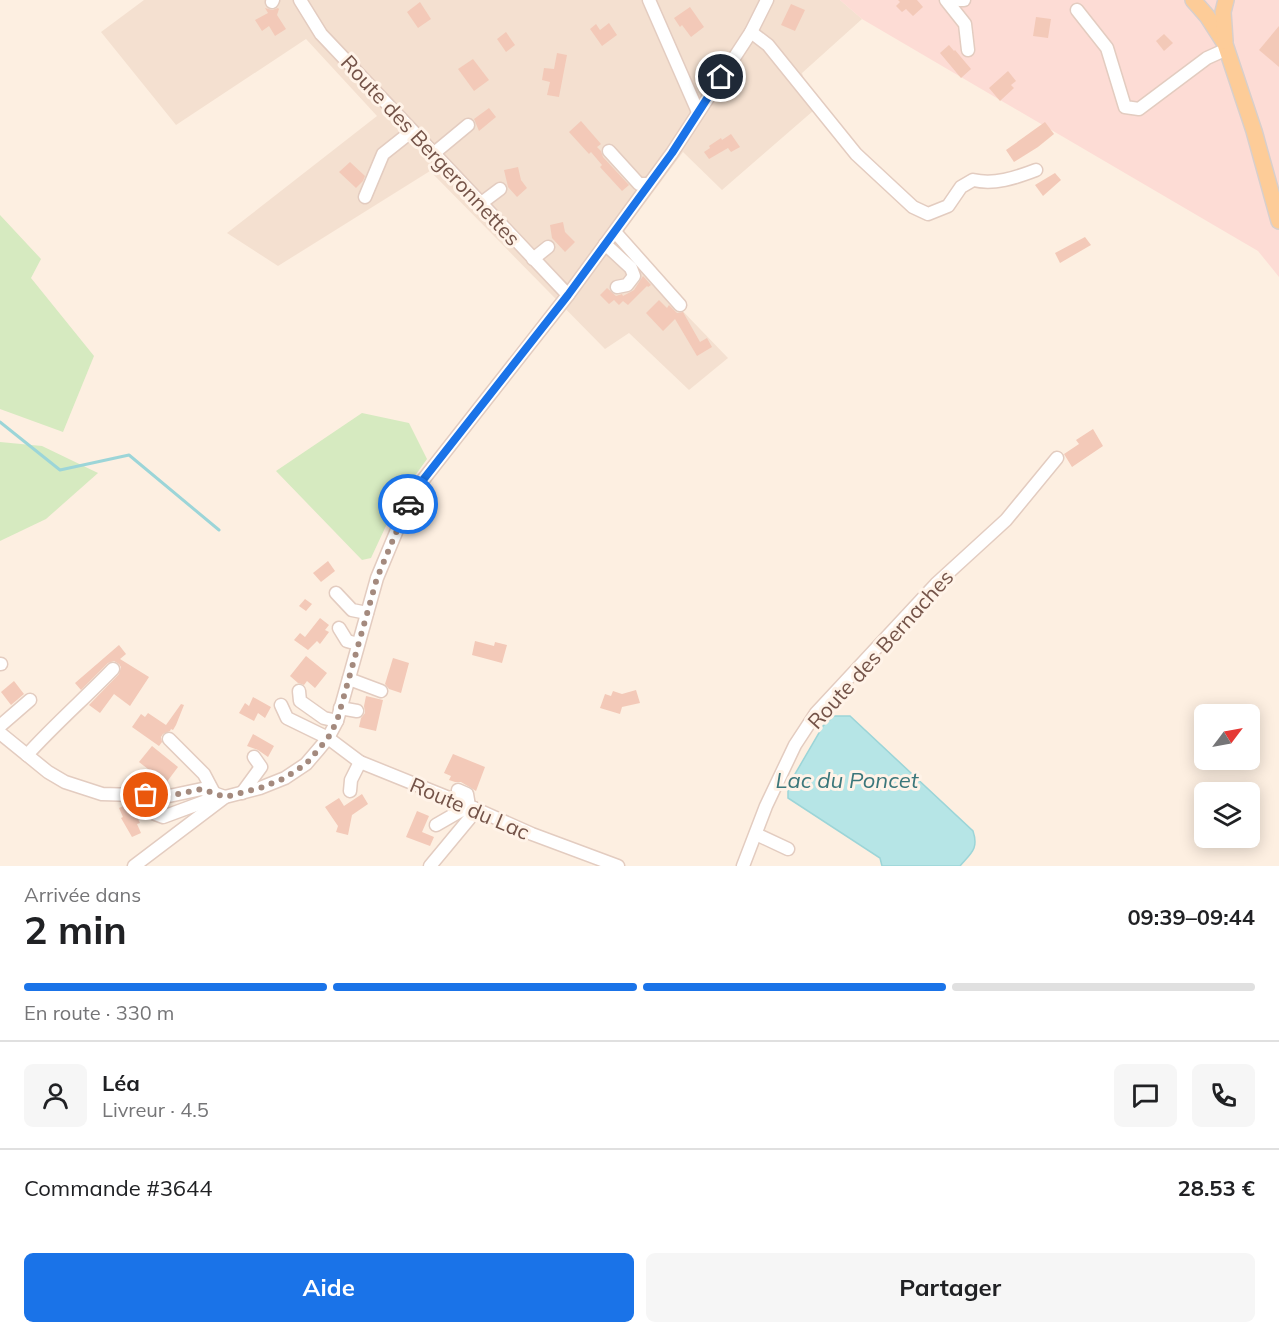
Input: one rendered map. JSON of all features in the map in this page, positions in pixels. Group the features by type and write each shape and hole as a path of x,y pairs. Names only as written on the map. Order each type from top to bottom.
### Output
{"main road":[{"path":"1192,0 1207,16 1226,47 1254,130 1279,221"},
{"path":"1226,0 1223,12 1226,47"}],"street":[{"name":"Route des Bergeronnettes","path":"300,0 321,33 568,295"},
{"path":"649,0 698,112"},
{"path":"150,812 163,817 220,795 242,793 285,778 306,764 328,738 337,721 377,578 412,494 568,295 672,153 751,32 767,0"},
{"path":"946,0 964,24 968,50"},
{"path":"959,0 964,0"},
{"path":"1077,10 1107,48 1125,107 1139,109 1207,58 1226,47"},
{"path":"751,32 768,45 856,154 913,207 928,214 948,206 961,187 973,180 984,183 1012,179 1036,170"},
{"path":"434,154 468,124"},
{"path":"365,197 383,154 412,132"},
{"path":"609,151 639,184 649,184"},
{"path":"480,204 500,189"},
{"path":"615,232 680,305"},
{"path":"605,244 631,268 634,276 627,285 617,287"},
{"path":"533,259 548,247"},
{"name":"Route des Bernaches","path":"743,866 766,806 795,745 816,713 936,584 1006,520 1057,458"},
{"path":"336,593 352,610 367,613"},
{"path":"339,628 347,640 358,644"},
{"path":"27,755 48,731 113,669"},
{"path":"349,679 381,691"},
{"path":"299,692 300,701 324,717 337,721"},
{"path":"0,726 30,700"},
{"name":"Route du Lac","path":"281,705 287,718 328,738 360,762 532,834 618,866"},
{"path":"340,708 357,711"},
{"path":"0,733 48,772 65,782 102,794 169,796 202,789 220,795"},
{"path":"169,739 204,774 220,795"},
{"path":"242,793 261,766 254,757"},
{"path":"350,791 351,780 360,762"},
{"path":"430,866 469,819 472,807 466,794 458,790"},
{"path":"134,866 220,795"},
{"path":"436,825 472,807"},
{"path":"756,834 788,849"}],"shaded area":[{"path":"144,0 840,0 862,19 802,73 813,111 722,190 683,152 616,242 728,358 689,390 629,333 605,349 430,171 278,266 227,233 377,116 306,39 176,125 101,32"},
{"path":"840,0 1279,0 1279,277 1258,251 862,19"}],"green space":[{"path":"0,215 41,259 31,278 94,356 63,432 0,409"},
{"path":"362,413 409,423 427,459 399,498 371,558 362,560 276,471"},
{"path":"0,442 42,446 98,473 46,519 0,541"}],"water":[{"name":"Lac du Poncet","path":"834,716 850,716 973,831 974,847 960,866 882,866 880,858 788,798 788,786 823,726"}],"building":[{"path":"898,0 917,0 923,7 913,16 906,9 902,12 896,6 900,2"},
{"path":"420,2 431,19 418,28 407,12"},
{"path":"791,4 805,10 795,31 781,25"},
{"path":"690,7 704,27 691,37 674,18"},
{"path":"265,8 279,9 277,15 286,29 275,36 269,26 262,31 255,20 268,13"},
{"path":"1036,17 1051,19 1048,38 1033,36"},
{"path":"609,23 617,35 602,46 590,29 596,24 600,30"},
{"path":"1279,26 1279,67 1259,50"},
{"path":"506,32 515,45 506,52 497,39"},
{"path":"1164,34 1173,43 1164,51 1156,41"},
{"path":"949,45 971,69 961,78 940,53"},
{"path":"557,53 567,55 559,97 547,95 550,82 542,80 544,68 554,69"},
{"path":"473,59 489,80 474,91 458,69"},
{"path":"1008,71 1016,81 1011,85 1014,88 1000,101 989,88"},
{"path":"489,108 496,117 479,131 474,119"},
{"path":"581,121 601,144 597,147 603,157 629,185 622,191 600,167 602,165 591,152 589,154 569,132"},
{"path":"1045,122 1054,134 1014,162 1006,150"},
{"path":"731,134 740,147 731,152 728,148 709,159 704,152 710,148 709,146"},
{"path":"350,162 365,176 356,188 339,172"},
{"path":"518,167 521,180 527,188 517,197 508,187 504,170"},
{"path":"1055,173 1061,180 1043,196 1035,185"},
{"path":"563,222 565,232 575,242 565,252 552,238 550,225"},
{"path":"1085,237 1091,245 1060,263 1055,253"},
{"path":"643,276 651,285 647,286 628,305 623,301 619,305 614,300 609,304 600,295 607,288 616,296 622,294 623,296 634,290"},
{"path":"659,300 667,308 669,305 677,313 683,312 700,342 707,338 712,347 697,356 675,319 663,331 646,313"},
{"path":"1093,429 1103,446 1072,467 1064,454 1079,444 1076,440"},
{"path":"328,561 335,571 321,582 313,573"},
{"path":"305,599 312,604 306,611 299,606"},
{"path":"320,618 329,625 325,630 329,632 320,644 317,641 308,650 294,640 300,633 305,637"},
{"path":"475,641 494,646 495,642 507,645 502,663 472,655"},
{"path":"119,645 126,654 120,659 149,677 130,706 114,694 100,713 89,705 119,674 121,667 119,664 114,661 108,663 81,690 75,683"},
{"path":"306,656 327,673 315,688 307,681 304,685 298,683 290,676"},
{"path":"393,658 409,663 401,693 389,689 385,684"},
{"path":"14,681 24,694 11,705 1,692"},
{"path":"636,690 640,703 622,707 620,714 600,708 605,694 611,696 613,691 622,694"},
{"path":"366,696 383,700 376,731 359,727 365,713"},
{"path":"253,697 271,707 265,718 258,713 254,721 239,713 245,703 249,706"},
{"path":"181,704 184,705 176,725 173,730 163,734 159,746 132,727 141,714 145,717 148,713 166,725"},
{"path":"253,734 274,746 268,757 247,746"},
{"path":"152,746 178,767 166,783 139,762"},
{"path":"453,754 485,767 476,791 461,782 449,780 451,776 444,773"},
{"path":"362,794 368,804 352,815 348,835 336,832 338,826 325,807 339,798 344,806"},
{"path":"128,804 131,813 134,811 140,823 137,824 141,833 132,837 121,818 123,817 119,808"},
{"path":"417,811 429,816 422,832 434,837 430,846 406,837"}],"waterway":[{"path":"0,422 60,470 129,455 219,530"}],"way so far":[{"path":"146,795 169,796 202,789 225,797 260,788 285,778 306,764 328,738 337,721 377,578 408,504"}],"route":[{"path":"408,504 412,494 568,295 672,153 721,77"}]}
